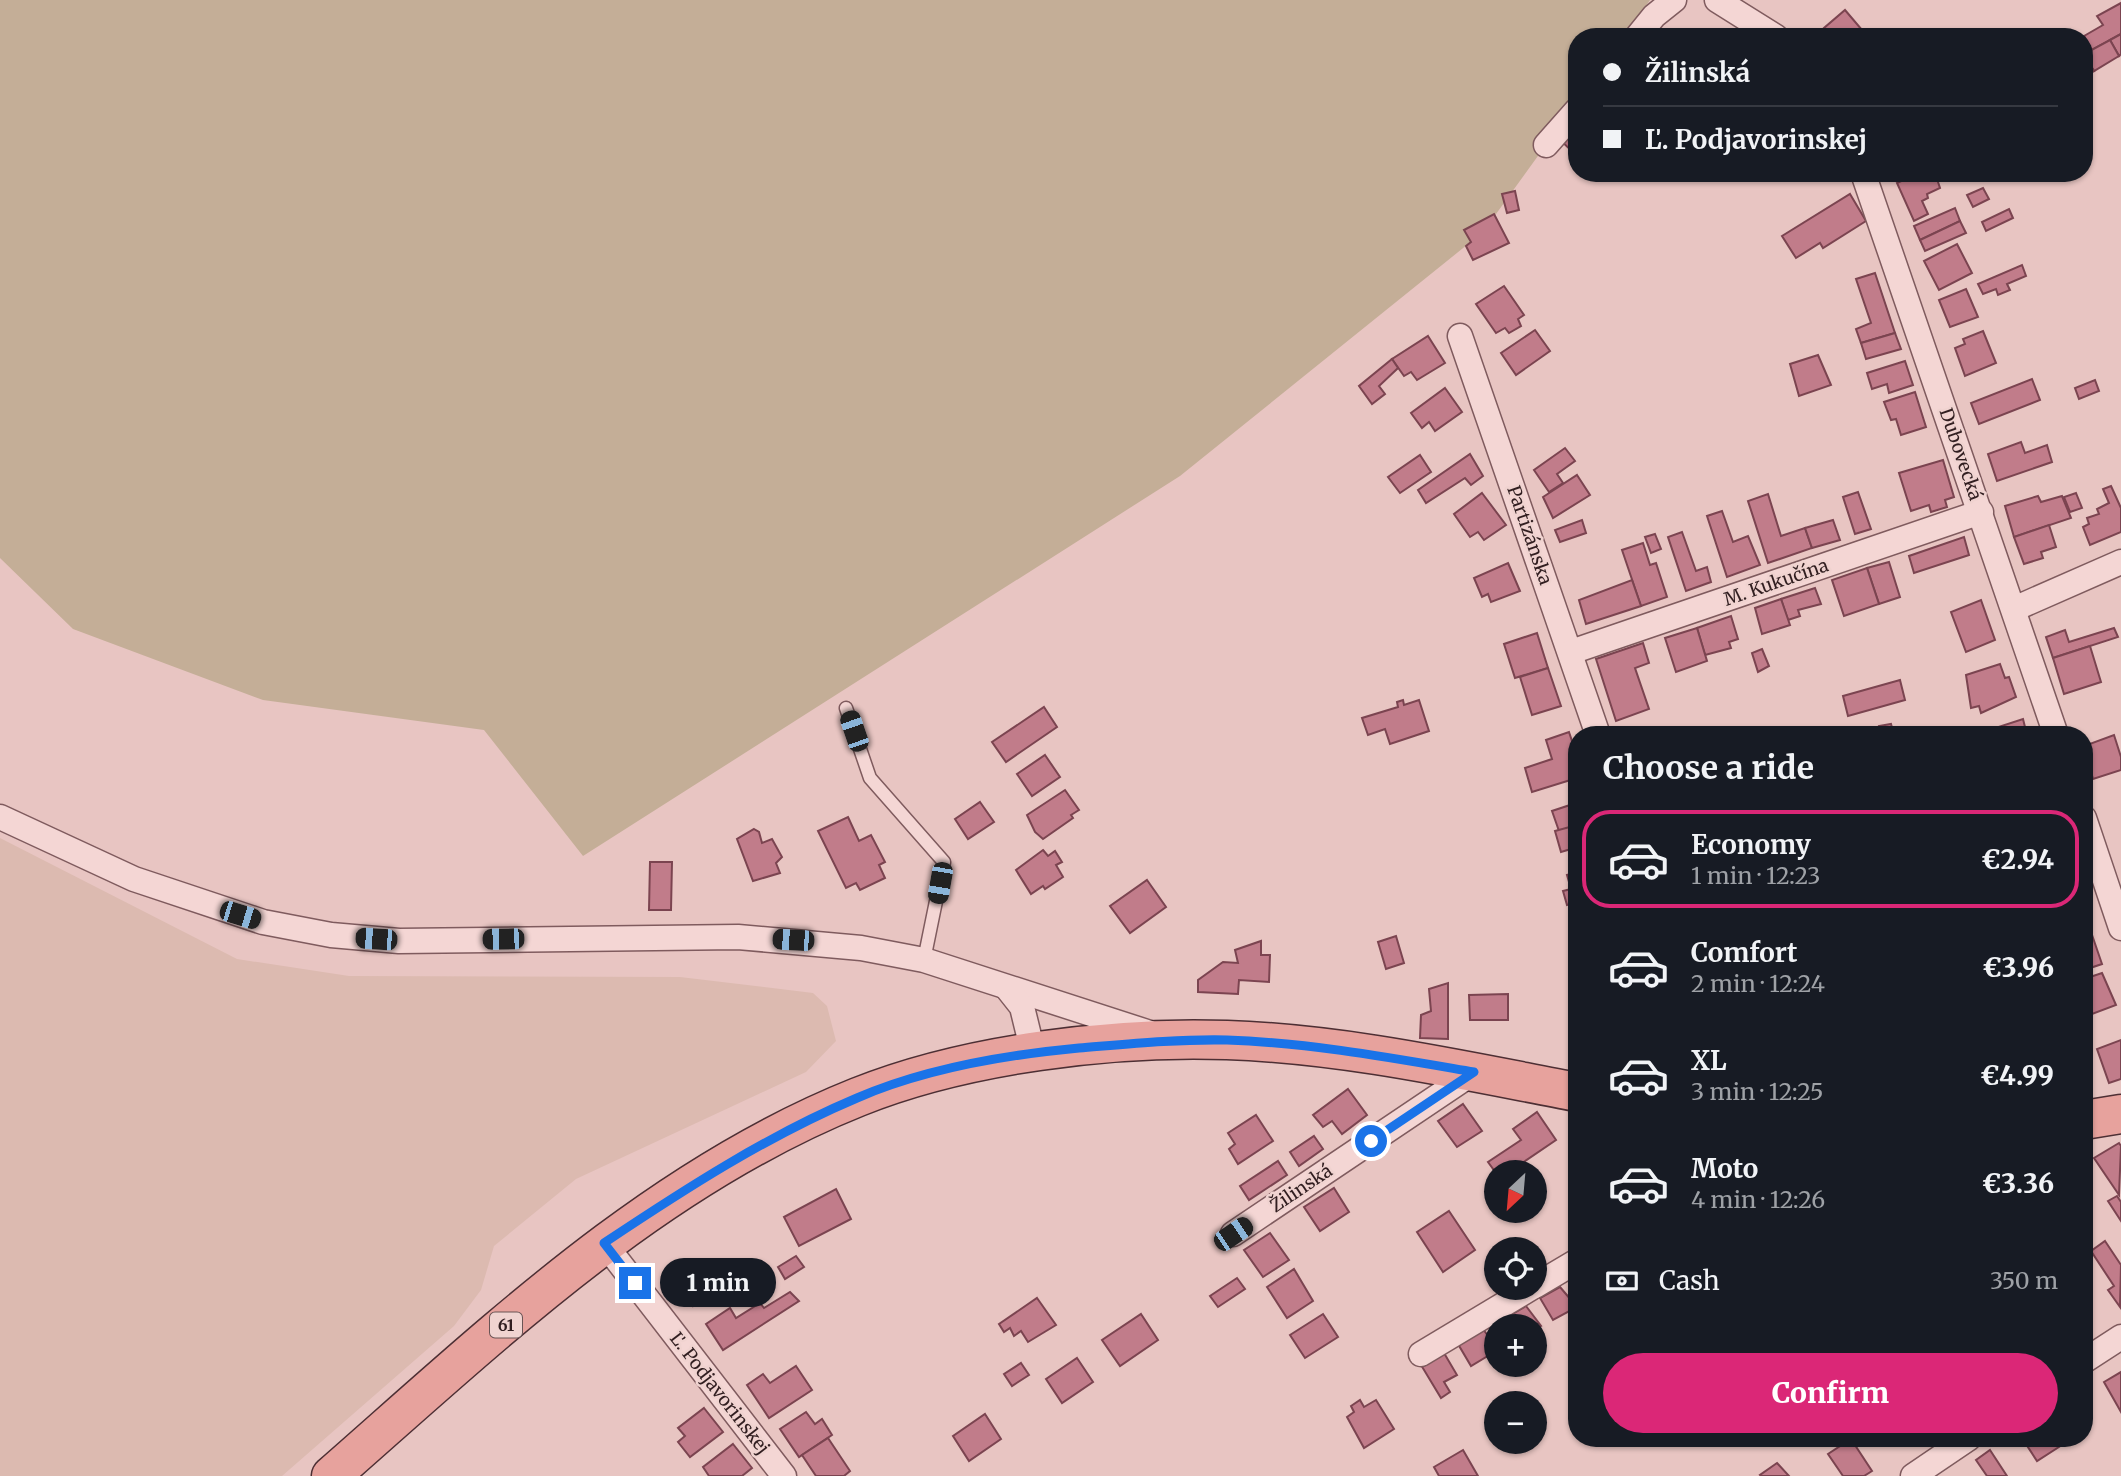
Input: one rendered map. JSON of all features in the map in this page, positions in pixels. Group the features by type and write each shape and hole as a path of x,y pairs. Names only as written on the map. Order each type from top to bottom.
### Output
{"main road":[{"name":"61","path":"331,1476 604,1243 684,1189 756,1147 859,1097 948,1068 1034,1052 1174,1040 1227,1040 1348,1050 1568,1090"},
{"path":"2093,1119 2121,1114"}],"street":[{"path":"1644,28 1674,0"},
{"path":"1717,0 1762,28"},
{"path":"1546,145 1568,120"},
{"name":"Dubovecká","path":"1866,182 2053,726"},
{"name":"Partizánska","path":"1460,336 1572,652 1595,726"},
{"name":"M. Kukučína","path":"1572,652 1981,512"},
{"path":"2014,608 2121,562"},
{"path":"0,817 52,844 146,883 263,922 331,935 398,941 738,937 861,948 924,960 1174,1040"},
{"path":"2093,845 2121,928"},
{"path":"1007,988 1022,1007 1034,1052"},
{"name":"Žilinská","path":"1233,1234 1474,1072"},
{"name":"Ľ. Podjavorinskej","path":"604,1243 784,1476"},
{"path":"1547,1279 1568,1266"},
{"path":"1421,1354 1511,1300"},
{"path":"2093,1355 2121,1337"},
{"path":"1913,1476 1956,1447"}],"lane":[{"path":"846,708 870,778 944,862 924,960"}],"shaded area":[{"path":"0,0 1650,0 1630,28 1568,28 1568,114 1483,232 1180,476 583,856 484,730 263,700 73,629 0,558"},
{"path":"0,838 237,959 349,976 680,977 813,993 827,1006 836,1041 806,1072 576,1179 494,1246 481,1290 454,1326 282,1476 0,1476"}],"building":[{"path":"2121,3 2121,34 2093,49 2093,31 2103,25 2097,16"},
{"path":"1845,10 1860,28 1824,28"},
{"path":"2121,34 2121,54 2119,56 2110,40"},
{"path":"2110,40 2119,56 2094,71 2093,49"},
{"path":"1568,126 1568,147 1557,137"},
{"path":"1938,182 1940,188 1927,194 1928,198 1922,201 1928,214 1914,221 1897,183"},
{"path":"1983,188 1989,199 1973,207 1967,195"},
{"path":"1515,191 1519,210 1507,213 1502,194"},
{"path":"1850,194 1866,221 1823,248 1820,243 1796,258 1782,236"},
{"path":"1955,208 1960,221 1920,240 1914,226"},
{"path":"2009,209 2013,218 1986,231 1982,222"},
{"path":"1494,214 1509,243 1473,260 1466,246 1471,242 1464,230"},
{"path":"1960,221 1966,233 1925,251 1920,240"},
{"path":"1957,244 1972,273 1939,290 1924,261"},
{"path":"2022,265 2026,276 2007,284 2010,290 1998,295 1996,289 1983,294 1978,284"},
{"path":"1875,273 1895,333 1861,343 1856,329 1871,323 1856,279"},
{"path":"1504,286 1524,315 1518,319 1521,326 1509,333 1505,328 1496,333 1476,304"},
{"path":"1966,289 1978,317 1950,327 1939,300"},
{"path":"1535,330 1550,351 1516,375 1501,353"},
{"path":"1983,331 1996,363 1965,376 1955,348 1965,344 1963,339"},
{"path":"1895,333 1901,349 1866,359 1861,343"},
{"path":"1428,336 1445,363 1417,380 1411,372 1404,376 1392,359"},
{"path":"1818,355 1831,385 1799,396 1790,364"},
{"path":"1392,359 1398,368 1379,386 1385,394 1372,404 1359,386"},
{"path":"1905,361 1913,385 1889,393 1887,384 1872,389 1867,373"},
{"path":"2032,379 2040,400 1979,424 1971,403"},
{"path":"2095,380 2099,391 2079,399 2075,388"},
{"path":"1445,388 1462,412 1435,431 1429,422 1422,428 1411,413"},
{"path":"1915,392 1926,427 1901,435 1896,419 1891,420 1884,402"},
{"path":"2021,442 2025,453 2047,445 2052,462 1997,481 1988,454"},
{"path":"1565,448 1575,461 1557,474 1563,483 1549,492 1534,470"},
{"path":"1470,454 1483,476 1471,485 1465,478 1426,503 1418,490"},
{"path":"1420,455 1431,472 1400,493 1388,477"},
{"path":"1943,460 1954,497 1945,500 1947,507 1931,512 1929,505 1911,511 1899,473"},
{"path":"1577,475 1590,495 1553,518 1543,497"},
{"path":"2111,486 2121,508 2121,532 2090,545 2083,527 2089,524 2087,518 2099,514 2097,509 2109,503 2103,489"},
{"path":"1858,492 1871,529 1855,534 1843,497"},
{"path":"1482,493 1506,525 1484,540 1478,532 1470,537 1454,514"},
{"path":"2076,493 2082,508 2070,512 2064,497"},
{"path":"1768,494 1781,536 1805,528 1812,548 1768,563 1748,501"},
{"path":"2038,496 2041,502 2062,496 2071,518 2014,537 2005,506"},
{"path":"1722,511 1733,542 1748,536 1760,565 1727,577 1707,516"},
{"path":"1582,520 1586,533 1560,542 1555,530"},
{"path":"1833,520 1840,540 1812,548 1805,528"},
{"path":"2049,525 2056,547 2041,552 2043,558 2024,564 2014,537"},
{"path":"1682,532 1696,571 1707,567 1711,582 1686,591 1668,537"},
{"path":"1655,534 1661,549 1651,553 1645,537"},
{"path":"1964,537 1969,555 1914,573 1909,556"},
{"path":"1643,543 1650,565 1656,563 1667,597 1641,606 1622,550"},
{"path":"1889,562 1900,597 1879,604 1867,568"},
{"path":"1508,563 1520,591 1491,602 1488,594 1482,597 1474,578"},
{"path":"1867,568 1879,604 1844,616 1832,580"},
{"path":"1632,580 1641,606 1586,624 1579,600"},
{"path":"1815,588 1821,604 1798,610 1800,616 1788,620 1781,599"},
{"path":"1781,599 1790,625 1762,634 1755,608"},
{"path":"1981,600 1995,640 1966,652 1951,612"},
{"path":"1731,616 1738,639 1729,642 1731,648 1705,655 1697,628"},
{"path":"1697,628 1707,661 1676,672 1665,638"},
{"path":"2114,628 2118,637 2053,658 2046,637 2065,630 2069,642"},
{"path":"1537,633 1548,668 1515,678 1504,644"},
{"path":"1643,643 1649,663 1635,668 1649,709 1616,721 1596,659"},
{"path":"2090,646 2101,682 2064,694 2053,658"},
{"path":"1762,649 1769,666 1758,672 1752,653"},
{"path":"2000,664 2005,678 2009,677 2016,697 1981,713 1979,706 1971,708 1966,675"},
{"path":"1548,668 1561,706 1532,715 1520,677"},
{"path":"1900,680 1905,700 1848,716 1843,696"},
{"path":"1403,700 1404,705 1419,700 1429,731 1390,744 1385,729 1368,735 1362,718 1398,707 1397,702"},
{"path":"1044,707 1057,727 1006,762 992,742"},
{"path":"2023,719 2025,726 2001,726"},
{"path":"1568,732 1568,781 1532,792 1525,768 1552,759 1546,740"},
{"path":"2114,735 2121,757 2121,770 2093,779 2093,743"},
{"path":"1045,755 1060,777 1032,796 1017,774"},
{"path":"1065,790 1079,810 1071,815 1073,818 1043,839 1035,832 1027,815"},
{"path":"980,802 994,822 968,839 955,819"},
{"path":"1568,806 1568,828 1559,831 1552,811"},
{"path":"848,817 859,841 871,835 885,862 879,865 885,878 860,890 856,883 846,888 818,831"},
{"path":"1568,827 1568,850 1561,852 1555,831"},
{"path":"754,829 759,832 762,843 772,839 782,857 776,863 780,873 753,881 737,839"},
{"path":"1043,850 1048,856 1055,851 1062,862 1056,865 1063,877 1045,889 1043,886 1031,894 1016,870"},
{"path":"650,862 672,862 671,910 649,910"},
{"path":"1147,880 1166,907 1130,933 1110,906"},
{"path":"1568,890 1568,905 1567,905 1563,891"},
{"path":"1396,936 1404,963 1386,969 1378,942"},
{"path":"2093,938 2102,964 2093,967"},
{"path":"1261,941 1261,955 1270,955 1269,982 1239,980 1238,994 1198,992 1198,980 1223,962 1238,963 1235,950"},
{"path":"2102,973 2116,1005 2093,1014 2093,976"},
{"path":"1448,983 1448,1039 1420,1038 1421,1015 1431,1011 1429,989"},
{"path":"1508,994 1508,1020 1470,1020 1469,995"},
{"path":"2121,1040 2121,1079 2109,1083 2097,1049"},
{"path":"1348,1089 1367,1115 1342,1134 1332,1121 1323,1127 1313,1115"},
{"path":"1463,1104 1482,1131 1457,1147 1438,1121"},
{"path":"1537,1112 1556,1140 1527,1160 1491,1160 1521,1140 1513,1129"},
{"path":"1256,1115 1273,1141 1238,1164 1229,1149 1235,1144 1228,1133"},
{"path":"1314,1136 1323,1149 1299,1166 1290,1152"},
{"path":"2119,1143 2121,1146 2119,1195 2094,1158"},
{"path":"1278,1161 1287,1175 1249,1200 1240,1186"},
{"path":"1334,1188 1349,1212 1320,1231 1304,1207"},
{"path":"836,1189 851,1219 799,1246 784,1217"},
{"path":"2117,1196 2121,1202 2121,1221 2108,1201"},
{"path":"1449,1211 1475,1250 1443,1272 1417,1232"},
{"path":"1270,1233 1289,1260 1263,1277 1244,1250"},
{"path":"2105,1241 2121,1265 2120,1307 2108,1290 2114,1286 2093,1254 2093,1250"},
{"path":"796,1256 804,1267 785,1279 778,1267"},
{"path":"702,1261 709,1271 716,1267 727,1283 693,1306 676,1279"},
{"path":"1294,1269 1313,1301 1287,1318 1267,1287"},
{"path":"1237,1278 1245,1289 1218,1307 1210,1296"},
{"path":"1560,1287 1568,1296 1568,1312 1553,1320 1541,1300 1547,1300 1547,1294"},
{"path":"790,1292 799,1301 723,1350 706,1324 730,1308 736,1318 760,1303 764,1308"},
{"path":"1037,1298 1056,1325 1028,1342 1021,1331 1014,1336 1010,1328 1004,1332 999,1324"},
{"path":"1526,1306 1532,1314 1512,1314"},
{"path":"1141,1314 1158,1340 1120,1366 1102,1340"},
{"path":"1323,1314 1338,1337 1305,1358 1290,1335"},
{"path":"1483,1329 1484,1358 1471,1366 1458,1344"},
{"path":"1444,1353 1457,1375 1444,1382 1450,1392 1441,1398 1421,1365"},
{"path":"1077,1358 1093,1382 1062,1403 1046,1379"},
{"path":"1021,1363 1029,1375 1012,1386 1004,1374"},
{"path":"796,1366 812,1390 769,1418 747,1385 763,1374 770,1383"},
{"path":"2121,1372 2121,1412 2104,1382"},
{"path":"1360,1400 1364,1407 1376,1400 1394,1429 1364,1448 1347,1417 1354,1412 1351,1406"},
{"path":"704,1408 723,1432 690,1457 678,1442 685,1436 678,1428"},
{"path":"806,1412 815,1424 822,1419 832,1435 799,1457 780,1429"},
{"path":"985,1414 1001,1439 969,1461 953,1436"},
{"path":"828,1438 850,1471 844,1476 816,1476 802,1455"},
{"path":"733,1444 752,1468 742,1476 709,1476 703,1467"},
{"path":"1839,1447 1856,1447 1872,1471 1864,1476 1843,1476 1828,1454"},
{"path":"2028,1447 2059,1447 2037,1461"},
{"path":"1463,1450 1478,1476 1439,1476 1434,1467"},
{"path":"1990,1450 2007,1476 1987,1476 1976,1460"},
{"path":"1777,1463 1789,1476 1760,1475"}],"route":[{"path":"635,1283 604,1243 684,1189 768,1140 859,1097 948,1068 1034,1052 1174,1040 1227,1040 1348,1050 1474,1072 1371,1141"}]}
